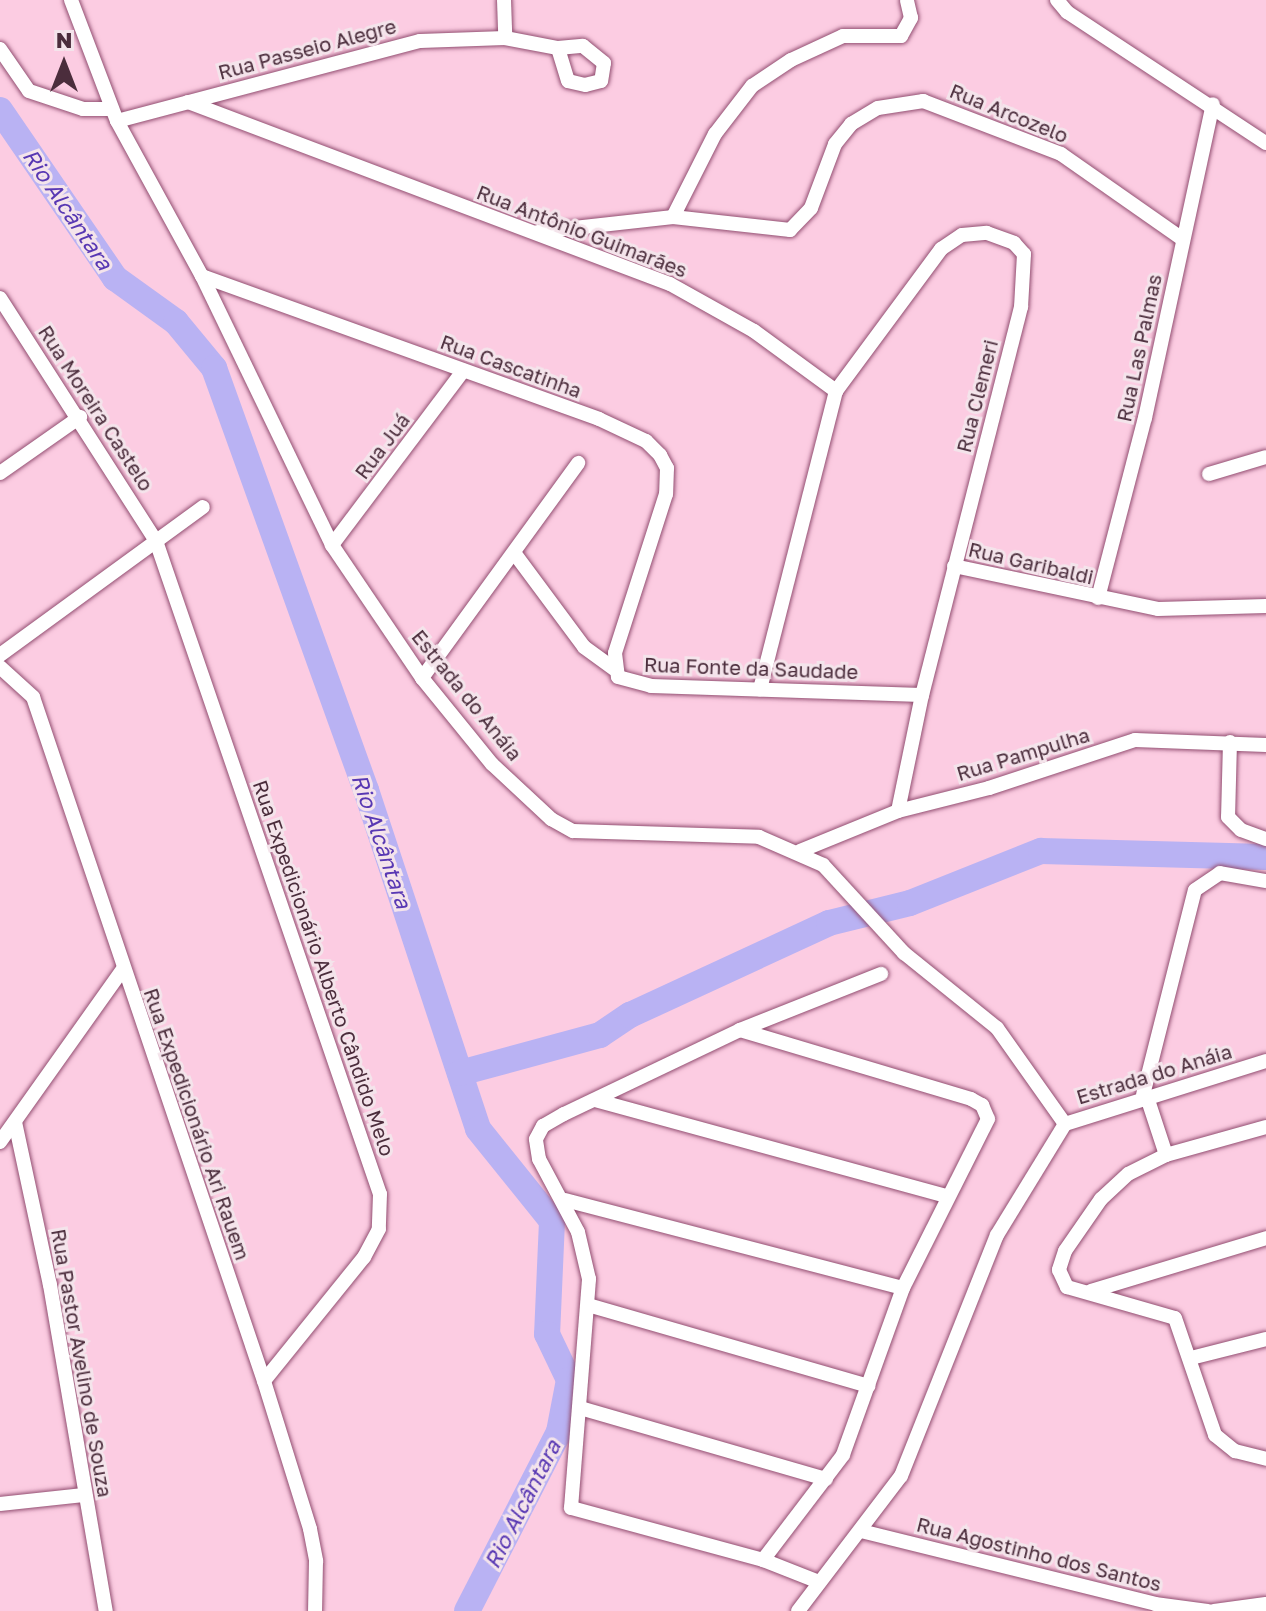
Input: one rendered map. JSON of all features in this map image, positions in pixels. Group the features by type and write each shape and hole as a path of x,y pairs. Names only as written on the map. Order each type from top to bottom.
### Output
{"street":[{"name":"Estrada do Anáia","path":"71,0 114,115 202,276 332,545 422,678 492,764 551,819 573,831 759,837 800,851 850,893 904,953 997,1028 1065,1124 1145,1095 1266,1061"},
{"path":"504,0 505,38"},
{"path":"673,217 715,134 752,86 829,41 901,36 911,18 907,0"},
{"path":"1057,0 1067,12 1213,104 1266,143"},
{"name":"Rua Passeio Alegre","path":"114,115 188,102 396,44 505,38 558,48"},
{"path":"0,49 29,91 83,109 114,115"},
{"name":"Rua Arcozelo","path":"533,232 673,217 790,230 811,208 835,144 851,124 878,108 923,101 1061,154 1181,238"},
{"name":"Rua Antônio Guimarães","path":"188,102 670,284 754,331 836,391"},
{"name":"Rua Las Palmas","path":"1098,598 1145,418 1181,238 1213,104"},
{"name":"Rua Clemeri","path":"836,391 941,249 962,235 987,233 1014,243 1024,254 1021,307 922,695 898,811"},
{"name":"Rua Cascatinha","path":"202,276 599,419 646,441 660,455 667,468 666,494 637,597"},
{"name":"Rua Moreira Castelo","path":"0,298 80,417 156,541"},
{"name":"Rua Juá","path":"332,545 463,371"},
{"path":"760,689 836,391"},
{"path":"0,473 80,417"},
{"path":"1209,474 1266,457"},
{"path":"422,678 515,554 578,463"},
{"path":"0,655 203,507"},
{"name":"Rua Expedicionário Alberto Cândido Melo","path":"156,541 381,1204 379,1229 364,1257 264,1381"},
{"path":"515,554 584,647 614,669"},
{"name":"Rua Garibaldi","path":"954,566 1158,609 1266,606"},
{"name":"Rua Fonte da Saudade","path":"637,597 614,669 628,682 651,686 922,695"},
{"name":"Rua Expedicionário Ari Rauem","path":"0,667 33,697 264,1381 310,1529 315,1611"},
{"name":"Rua Pampulha","path":"800,851 898,811 989,788 1135,740 1266,745"},
{"path":"1230,742 1228,817 1241,830 1266,839"},
{"path":"1166,1155 1145,1095 1195,890 1220,873 1266,881"},
{"path":"0,1142 123,969"},
{"path":"819,1582 763,1560 571,1508 588,1305 585,1257 565,1200 539,1159 538,1132 595,1100 740,1030 881,974"},
{"path":"740,1030 982,1105 986,1127 947,1196 903,1288 843,1455 763,1560"},
{"path":"595,1100 947,1196"},
{"name":"Rua Pastor Avelino de Souza","path":"15,1122 50,1285 106,1611"},
{"path":"798,1611 861,1531 908,1462 997,1235 1065,1124"},
{"path":"1266,1127 1166,1155 1128,1174 1101,1199 1065,1251 1059,1270 1061,1283 1175,1318 1215,1435 1248,1455 1266,1459"},
{"path":"565,1200 903,1288"},
{"path":"1091,1292 1266,1238"},
{"path":"588,1305 869,1386"},
{"path":"1191,1358 1266,1339"},
{"path":"580,1408 826,1479"},
{"path":"1248,1455 1266,1449"},
{"path":"0,1504 84,1495"},
{"name":"Rua Agostinho dos Santos","path":"861,1531 1155,1604 1211,1611 1266,1604"}],"waterway":[{"name":"Rio Alcântara","path":"0,110 115,278 176,322 214,368 366,790 478,1129 552,1221 547,1334 569,1380 559,1432 467,1611"},
{"path":"460,1073 600,1035 630,1015 829,923 910,903 1041,851 1266,857"}]}
